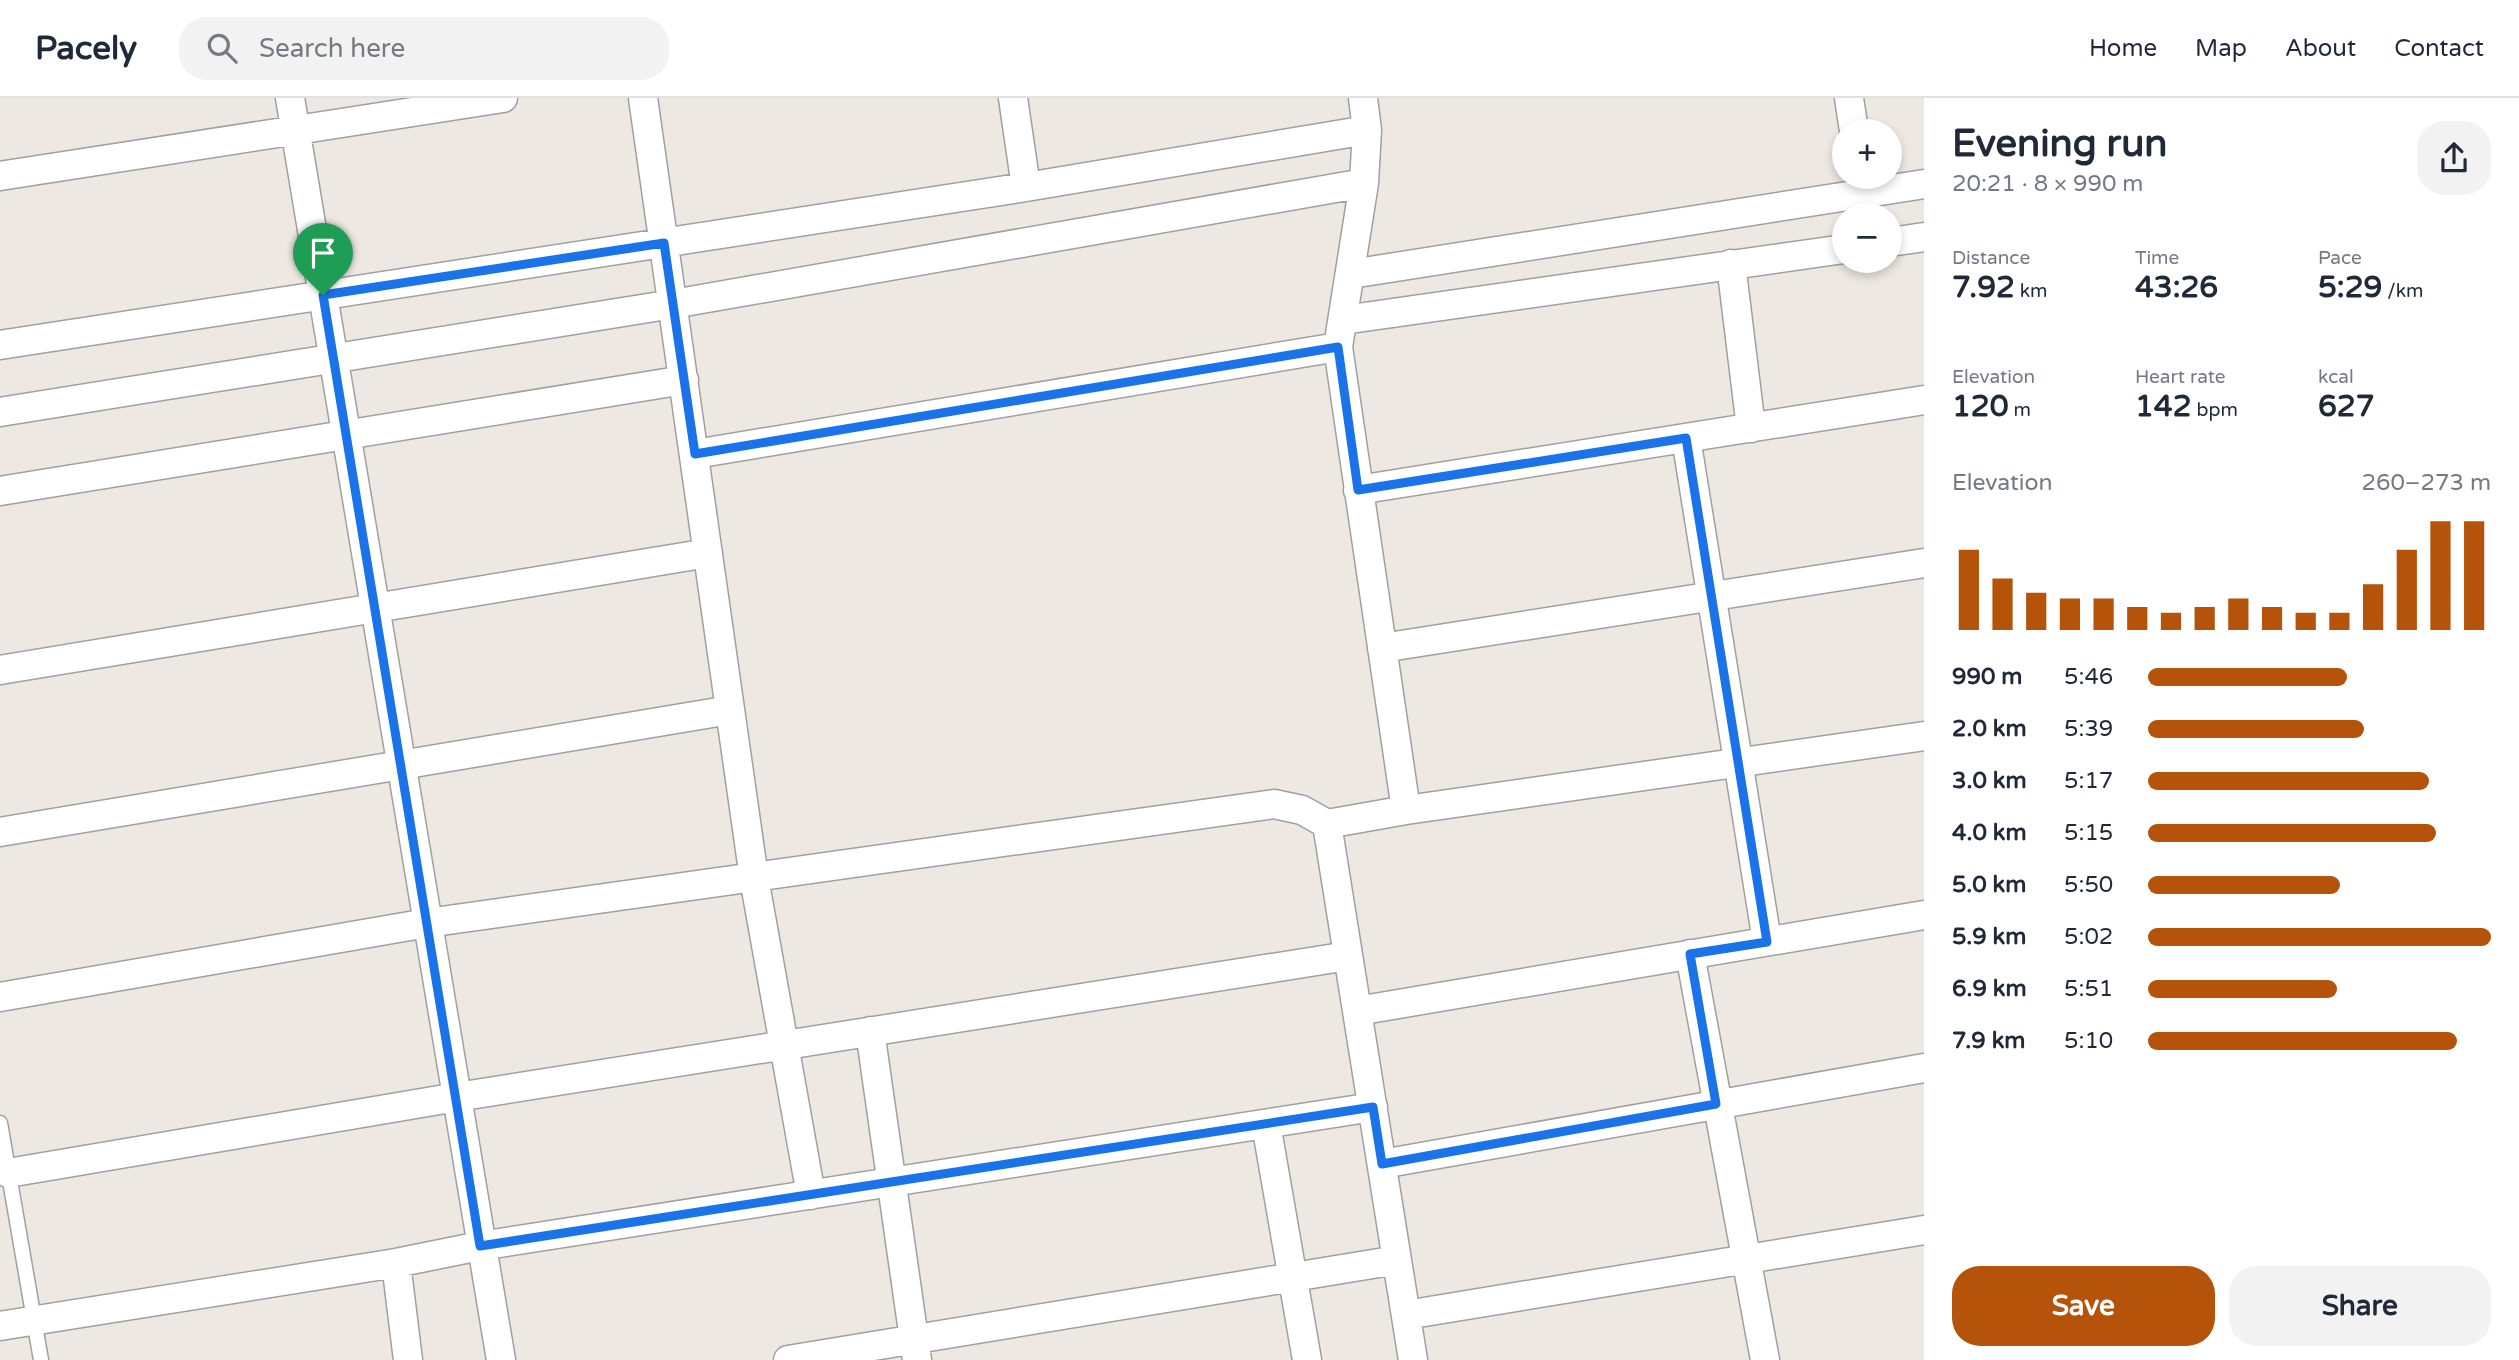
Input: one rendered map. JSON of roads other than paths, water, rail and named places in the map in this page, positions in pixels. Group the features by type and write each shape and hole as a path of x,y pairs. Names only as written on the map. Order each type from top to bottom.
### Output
{"street":[{"path":"290,98 501,1360"},
{"path":"0,176 503,98"},
{"path":"643,98 754,878 811,1195"},
{"path":"1013,98 1026,187"},
{"path":"1363,98 1367,130 1364,183 1338,347 1406,810"},
{"path":"1849,98 1852,119"},
{"path":"0,345 1026,187 1367,130"},
{"path":"0,412 673,304 1364,183"},
{"path":"1902,184 1924,184"},
{"path":"1351,274 1840,189"},
{"path":"1902,240 1924,237"},
{"path":"1343,320 1832,250"},
{"path":"1731,264 1751,428"},
{"path":"695,454 1338,347"},
{"path":"0,491 684,380"},
{"path":"1358,490 1924,400"},
{"path":"1686,438 1767,942"},
{"path":"0,670 708,553"},
{"path":"1382,648 1924,563"},
{"path":"0,832 730,710"},
{"path":"0,997 426,923 1274,804 1302,810 1326,824 1406,810 1924,736"},
{"path":"1326,824 1413,1360"},
{"path":"1357,1012 1924,915"},
{"path":"1690,954 1744,1260 1765,1360"},
{"path":"8,1173 457,1097 1348,956"},
{"path":"870,1031 915,1350"},
{"path":"1382,1164 1924,1068"},
{"path":"0,1326 396,1263 480,1246 1373,1107"},
{"path":"1266,1124 1307,1360"},
{"path":"1406,1315 1924,1230"},
{"path":"788,1360 915,1350 1292,1277 1397,1260"},
{"path":"396,1263 408,1360"}],"lane":[{"path":"0,1123 41,1360"}]}
